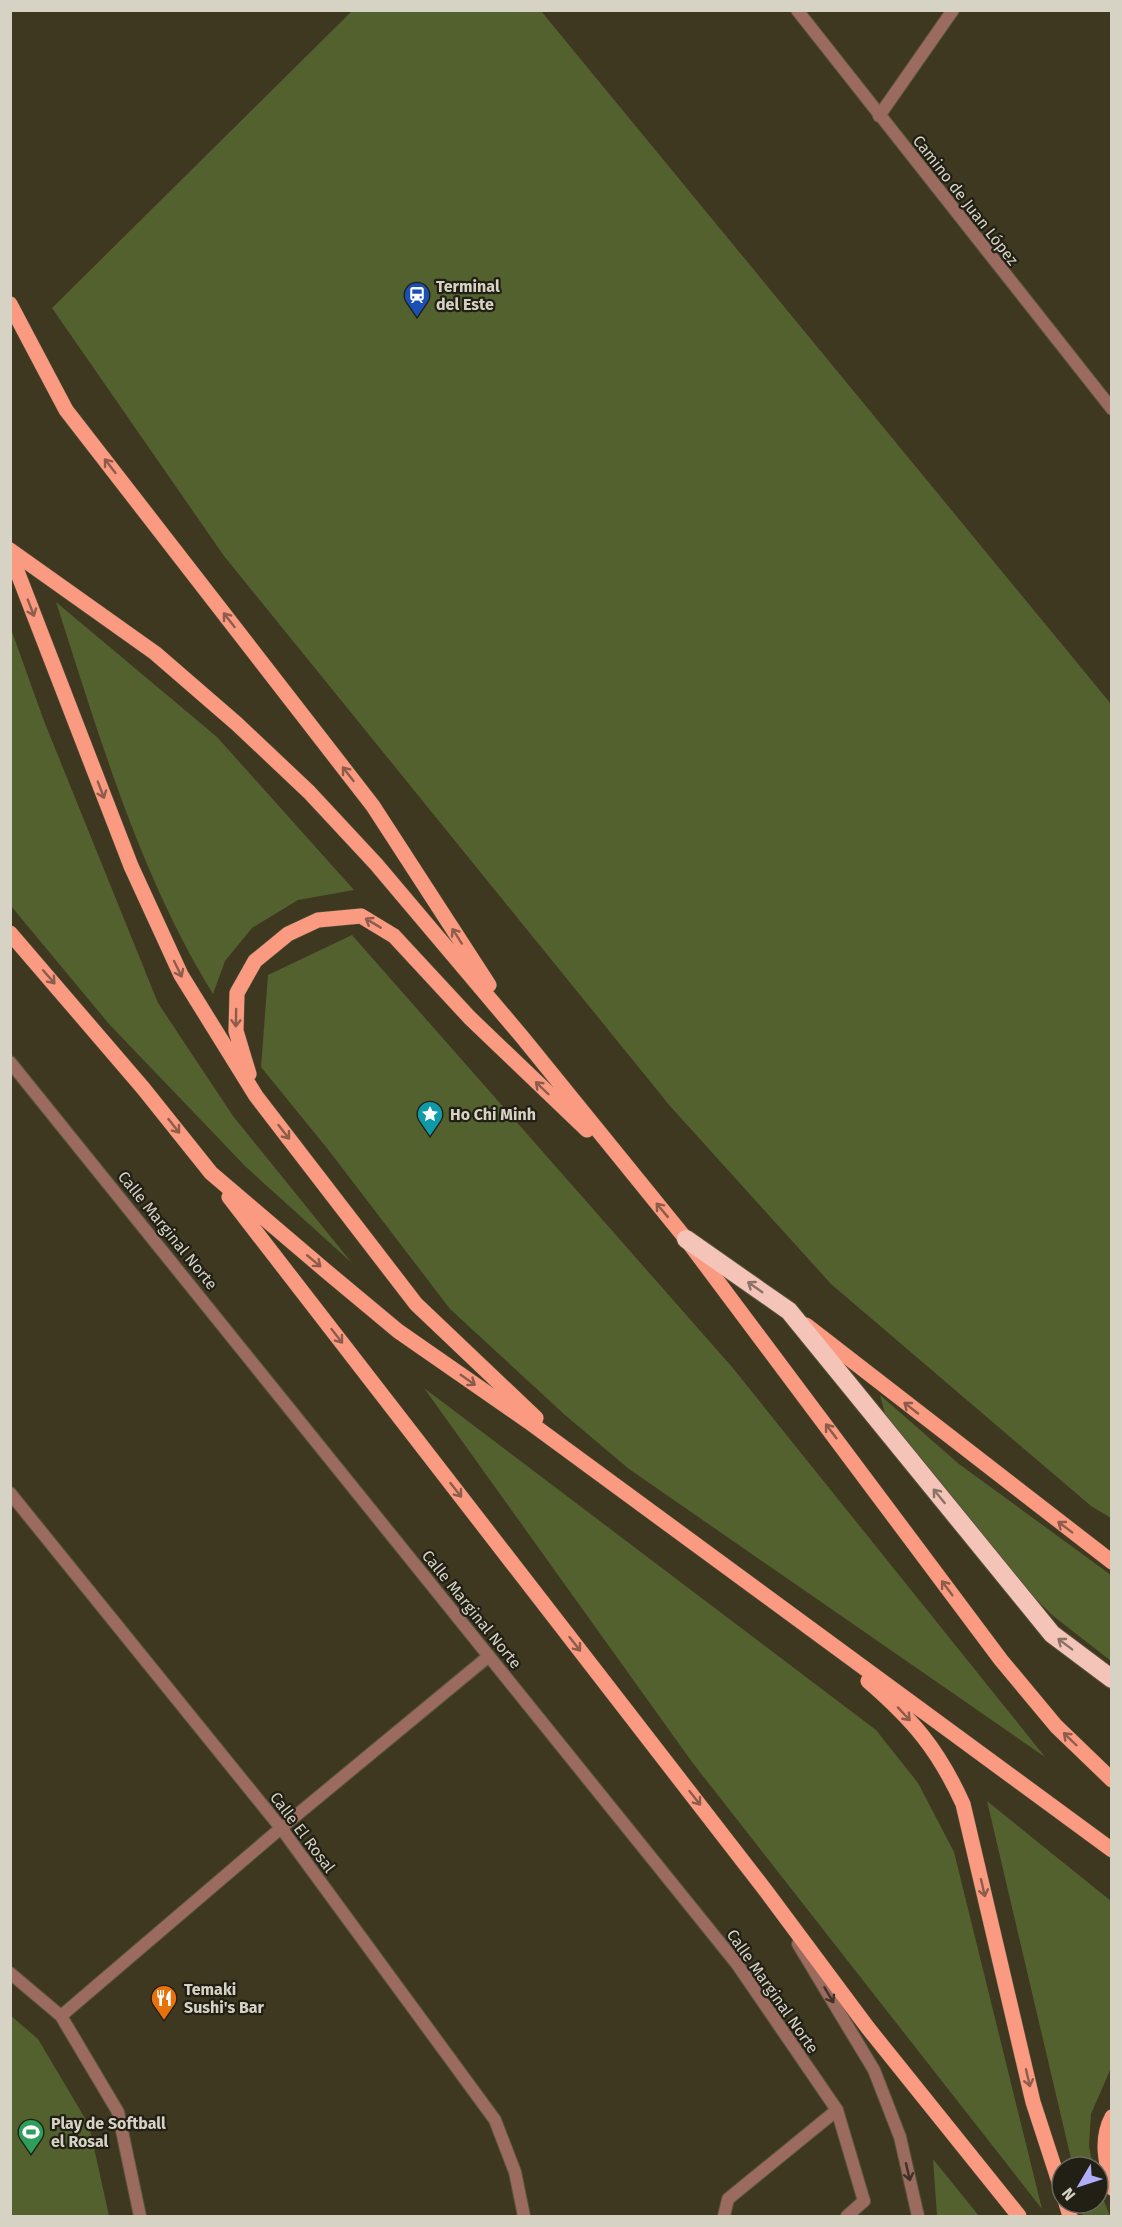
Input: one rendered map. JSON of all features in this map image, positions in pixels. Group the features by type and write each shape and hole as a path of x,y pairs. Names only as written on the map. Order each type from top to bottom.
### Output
{"highway":[{"path":"686,1239 789,1311 1052,1634 1112,1679"}],"main road":[{"path":"10,304 66,410 373,806 523,1038"},
{"path":"10,552 155,653 237,724 309,792 376,864 523,1038 686,1239 1001,1660 1056,1726 1112,1780"},
{"path":"10,552 131,866 181,975 256,1096 416,1304 581,1461"},
{"path":"256,1096 236,1031 237,993 255,961 288,934 318,920 361,916 394,936 470,1018 630,1172"},
{"path":"10,933 143,1088 211,1173 766,1891 868,2028 1019,2217"},
{"path":"211,1173 398,1331 581,1461 1112,1850"},
{"path":"789,1311 1112,1562"},
{"path":"798,1619 905,1714 945,1766 959,1794 1034,2102 1051,2155"},
{"path":"1112,2116 1104,2132 1107,2167 1112,2188"}],"street":[{"name":"Camino de Juan López","path":"797,10 1112,410"},
{"path":"879,116 954,10"},
{"name":"Calle Marginal Norte","path":"10,1062 737,1964 837,2110 864,2201 847,2217"},
{"name":"Calle El Rosal","path":"10,1493 281,1828 495,2120 514,2172 524,2217"},
{"path":"61,2016 281,1828 489,1656"},
{"path":"766,1891 874,2070 900,2137 918,2217"},
{"path":"10,1972 61,2016 118,2112 140,2217"},
{"path":"724,2217 728,2199 837,2110"}],"green space":[{"path":"352,11 541,11 1111,704 1111,1518 1091,1506 831,1284 670,1106 224,556 52,308"},
{"path":"56,602 217,737 354,890 298,900 252,928 225,961 213,994 163,901 142,852 105,753"},
{"path":"11,629 44,721 158,1003 233,1116 352,1263 246,1167 109,1024 11,906"},
{"path":"352,935 732,1367 1045,1757 629,1469 565,1415 450,1309 330,1152 261,1067 268,975"},
{"path":"424,1388 876,1730 918,1783 954,1852 1042,2209 692,1762"},
{"path":"880,1395 959,1464 1111,1575 1111,1661 1052,1615 941,1504 894,1448"},
{"path":"987,1801 1111,1901 1111,2068 1091,2114 1091,2155 1070,2155"},
{"path":"10,2015 38,2039 89,2125 109,2216 11,2216"},
{"path":"933,2159 979,2216 937,2216"},
{"path":"1083,2215 1110,2216 1083,2216"}],"place":[{"name":"Terminal del Este","path":"417,318"},
{"name":"Ho Chi Minh","path":"430,1137"},
{"name":"Temaki Sushi's Bar","path":"164,2021"},
{"name":"Play de Softball el Rosal","path":"31,2155"}]}
